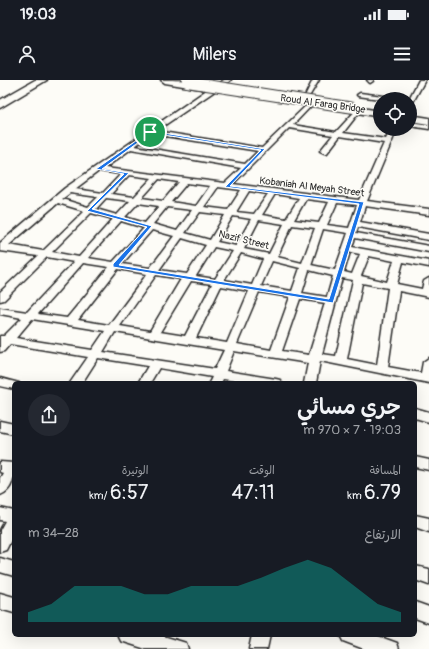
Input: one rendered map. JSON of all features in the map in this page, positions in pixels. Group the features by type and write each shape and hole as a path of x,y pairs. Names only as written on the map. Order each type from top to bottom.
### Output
{"highway":[{"path":"0,93 22,80"},
{"path":"0,99 40,80"},
{"path":"0,105 40,80"}],"main road":[{"path":"165,80 188,81"},
{"path":"171,80 188,81 373,111"},
{"name":"Roud Al Farag Bridge","path":"176,80 373,111"},
{"path":"308,101 356,109"},
{"path":"417,118 429,120"}],"street":[{"path":"1,248 68,190 215,86 228,80"},
{"path":"227,186 288,126 308,101 316,80"},
{"path":"413,80 422,81 420,89 417,93"},
{"path":"360,95 373,97"},
{"path":"324,151 356,109"},
{"path":"417,125 429,127"},
{"path":"288,126 389,142"},
{"path":"150,132 264,150"},
{"path":"310,381 315,358 338,275 362,203 391,136"},
{"path":"130,147 247,167"},
{"name":"Kobaniah Al Meyah Street","path":"98,169 429,212"},
{"path":"0,298 127,173"},
{"path":"2,342 28,316 156,177"},
{"path":"70,322 184,181"},
{"path":"77,381 152,272 199,210 215,185"},
{"path":"153,335 212,243 229,213 246,189"},
{"path":"68,190 199,210 321,226 429,237"},
{"path":"189,340 218,282 273,192"},
{"path":"217,379 255,289 304,196"},
{"name":"Nazif Street","path":"56,200 212,243 338,275 427,293"},
{"path":"275,354 321,226 334,200"},
{"path":"353,230 429,249"},
{"path":"1,248 331,301"},
{"path":"347,249 429,264"},
{"path":"341,361 357,279 366,252"},
{"path":"382,369 393,286 400,258"},
{"path":"427,293 429,281"},
{"path":"0,311 275,354 341,361 427,378 429,362"},
{"path":"2,342 96,354 155,364 217,379 246,381"},
{"path":"145,381 155,364"},
{"path":"0,382 12,385"},
{"path":"417,414 429,417"},
{"path":"0,426 12,429"},
{"path":"417,462 429,465"},
{"path":"0,489 10,469"},
{"path":"0,514 12,517"},
{"path":"0,545 12,522"},
{"path":"417,522 429,525"},
{"path":"0,565 12,568"},
{"path":"417,574 429,577"},
{"path":"0,601 12,604"},
{"path":"417,611 429,615"},
{"path":"134,637 179,649"},
{"path":"258,649 261,637"},
{"path":"355,637 390,649"}],"route":[{"path":"150,132 264,150 227,186 362,203 331,301 115,266 150,226 89,210 127,173 98,169 150,132"}]}
